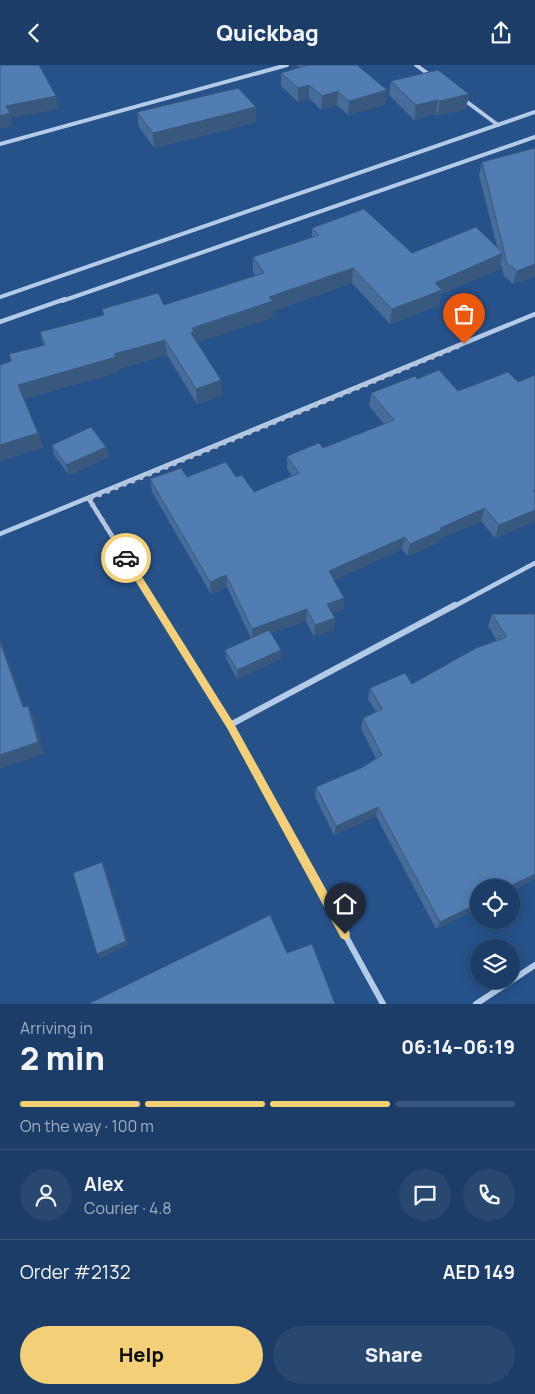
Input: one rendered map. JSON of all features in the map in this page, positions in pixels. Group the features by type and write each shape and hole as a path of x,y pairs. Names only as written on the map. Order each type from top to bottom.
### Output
{"street":[{"path":"0,144 287,65"},
{"path":"416,65 438,81"},
{"path":"461,98 498,125"},
{"path":"0,297 535,112"},
{"path":"0,322 535,137"},
{"path":"0,534 535,314"},
{"path":"89,499 230,725 383,1004"},
{"path":"230,725 535,563"},
{"path":"476,1004 535,965"}],"building":[{"path":"0,65 39,65 56,96 6,106 10,113 0,116"},
{"path":"308,65 357,65 387,90 349,101 338,91 322,96 309,85 298,88 281,73"},
{"path":"438,70 469,94 416,105 391,81"},
{"path":"238,88 256,107 153,133 137,112"},
{"path":"535,148 535,264 517,271 507,263 482,162"},
{"path":"364,209 412,253 476,227 503,253 435,283 442,290 392,309 353,268 269,297 273,301 192,328 194,332 191,333 221,380 196,389 165,340 114,354 116,357 18,385 38,433 0,445 0,365 11,361 9,354 45,345 40,332 104,315 102,309 158,293 164,305 264,273 253,257 319,235 312,228"},
{"path":"439,370 458,391 508,372 518,382 535,375 535,490 533,491 535,493 535,510 499,525 485,508 410,544 405,537 329,571 344,598 327,604 335,618 315,625 307,609 252,629 226,575 210,582 150,479 181,468 187,477 226,462 236,477 242,475 254,492 299,473 287,456 319,443 323,448 394,420 371,393 415,376 417,379"},
{"path":"91,427 106,447 66,465 52,445"},
{"path":"492,614 535,614 535,874 520,881 520,879 470,879 470,907 440,922 378,807 336,826 316,787 361,768 382,755 363,718 382,709 370,688 405,673 412,684 476,648 507,637"},
{"path":"269,630 281,650 237,670 225,650"},
{"path":"0,642 23,707 28,706 38,742 0,755"},
{"path":"102,862 126,941 97,954 73,873"},
{"path":"270,915 287,953 312,944 335,1004 90,1003"}],"way so far":[{"path":"126,558 89,499 464,344"}],"route":[{"path":"126,558 230,725 345,934"}]}
